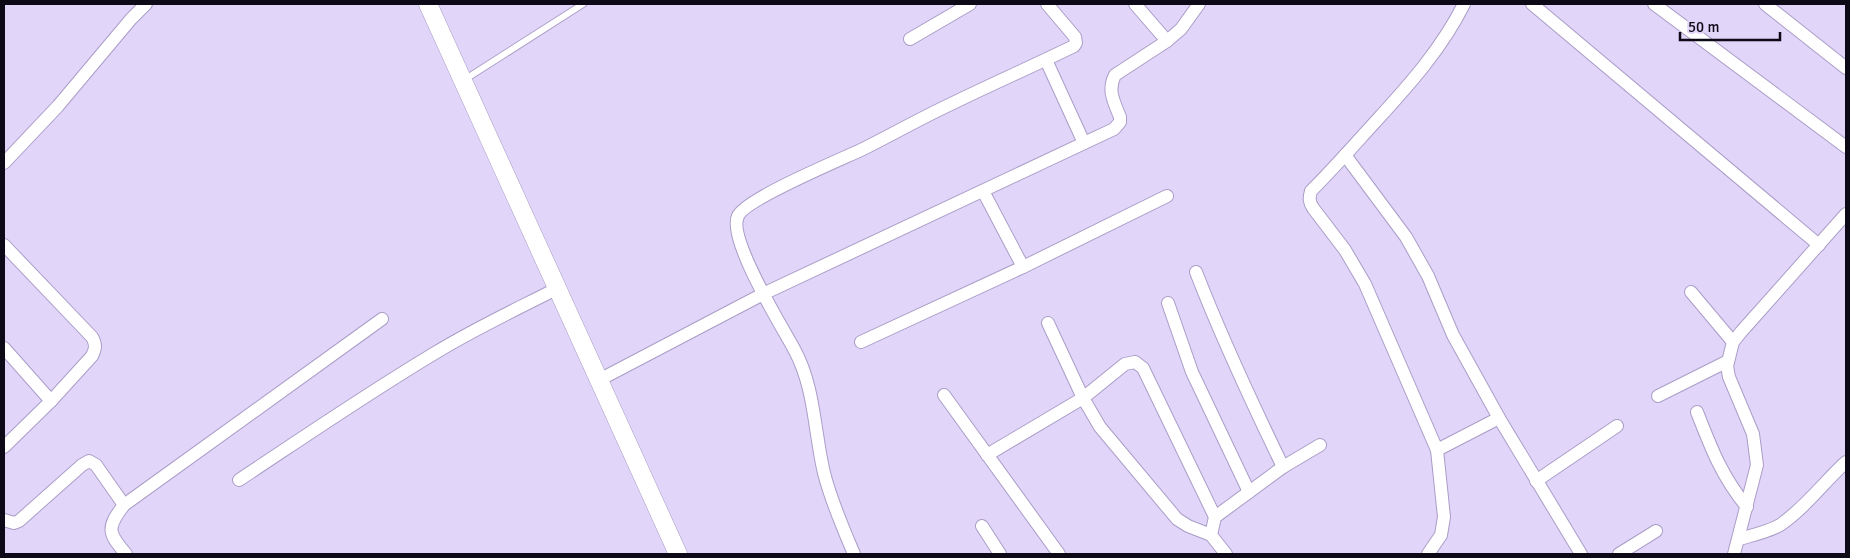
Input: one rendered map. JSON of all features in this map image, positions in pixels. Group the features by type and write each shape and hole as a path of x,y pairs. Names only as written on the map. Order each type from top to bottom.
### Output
{"street":[{"path":"4,163 58,106 131,19 146,4"},
{"path":"428,4 678,554"},
{"path":"910,39 970,4"},
{"path":"854,554 829,492 803,367 763,294 737,236 735,226 737,216 742,210 776,190 1074,46 1076,40 1047,4"},
{"path":"1134,4 1167,40"},
{"path":"599,380 763,294 1114,129 1120,122 1111,92 1112,81 1115,75 1181,29 1199,4"},
{"path":"1428,554 1441,535 1444,517 1437,450 1365,284 1345,250 1310,202 1311,191 1411,82 1434,54 1452,27 1464,4"},
{"path":"1532,4 1819,245"},
{"path":"1654,4 1846,147"},
{"path":"1765,4 1846,68"},
{"path":"1046,60 1084,143"},
{"path":"1345,155 1406,237 1428,276 1453,335 1499,418 1581,554"},
{"path":"983,191 1023,267"},
{"path":"861,342 1023,267 1167,196"},
{"path":"1734,554 1757,465 1757,454 1753,434 1729,377 1727,366 1733,342 1846,214"},
{"path":"4,245 92,336 95,343 92,356 51,401 4,447"},
{"path":"1196,272 1247,394 1283,468"},
{"path":"240,480 352,405 435,353 556,289"},
{"path":"1692,292 1733,342"},
{"path":"1168,303 1192,372 1249,492"},
{"path":"126,554 114,540 112,533 113,519 124,505 382,319"},
{"path":"1048,323 1083,398 1100,427 1177,519 1188,526 1211,535 1226,554"},
{"path":"4,348 51,401"},
{"path":"1658,396 1728,360"},
{"path":"986,455 1083,398 1125,364 1135,362 1143,368 1215,517 1211,535"},
{"path":"944,395 1058,554"},
{"path":"1697,412 1722,472 1747,508"},
{"path":"1437,450 1499,418"},
{"path":"1536,481 1617,426"},
{"path":"1215,517 1283,468 1320,445"},
{"path":"4,520 14,523 20,521 82,464 89,461 96,465 124,505"},
{"path":"1739,539 1768,531 1779,525 1798,511 1846,462"},
{"path":"982,526 1000,554"},
{"path":"1619,554 1656,531"}],"lane":[{"path":"462,81 583,4"}]}
